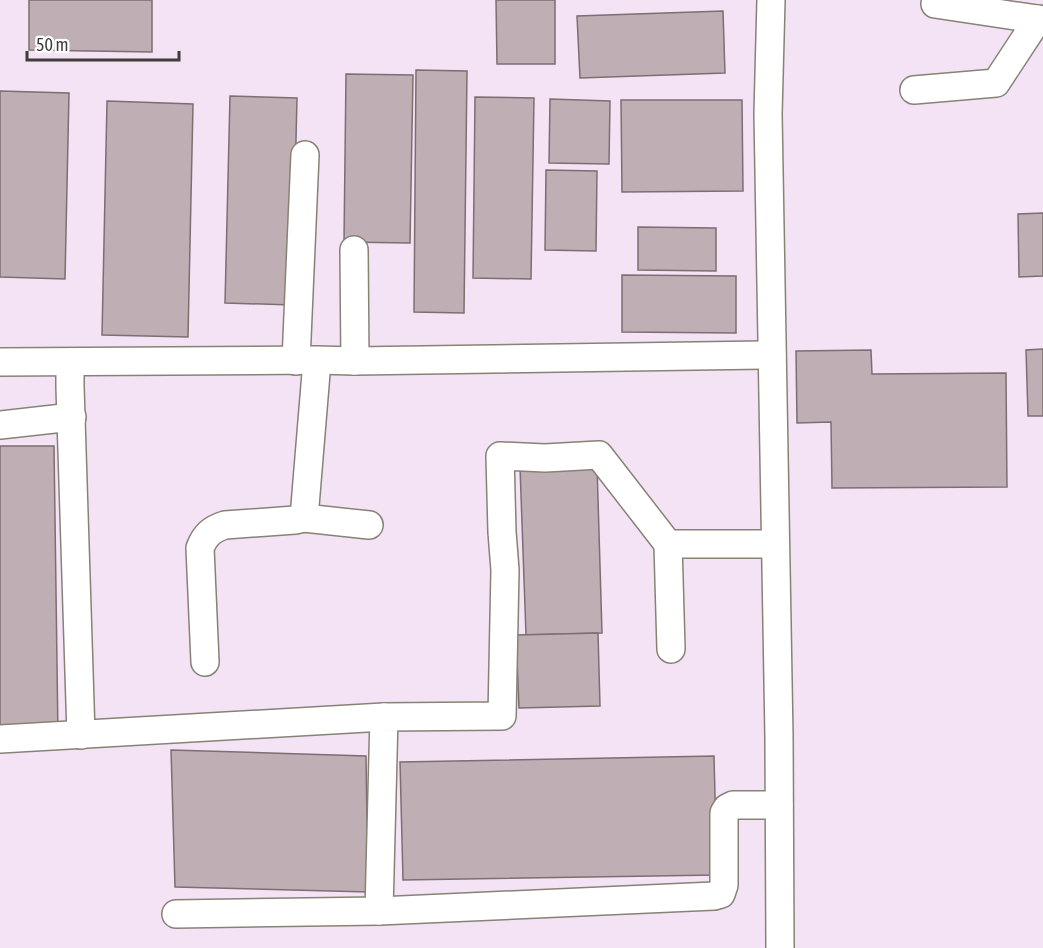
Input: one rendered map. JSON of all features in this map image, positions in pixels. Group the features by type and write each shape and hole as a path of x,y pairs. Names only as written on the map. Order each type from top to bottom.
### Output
{"street":[{"path":"771,0 768,114 779,737 780,948"},
{"path":"914,90 996,83 1040,19 935,4"},
{"path":"304,518 307,361 305,155"},
{"path":"354,249 355,361"},
{"path":"0,362 355,361 772,355"},
{"path":"70,362 81,735"},
{"path":"0,425 72,417"},
{"path":"0,739 384,717 502,716 505,570 501,456 544,458 599,455 668,544 671,649"},
{"path":"205,662 200,548 208,533 225,525 304,518 369,525"},
{"path":"668,544 775,544"},
{"path":"379,911 384,717"},
{"path":"176,914 379,911 714,896 721,894 724,885 724,813 727,808 734,805 779,805"}],"shaded area":[{"path":"0,0 1043,0 1043,948 0,948"}],"building":[{"path":"29,0 152,0 152,52 29,50"},
{"path":"496,0 555,0 555,64 497,64"},
{"path":"723,11 725,73 580,78 577,16"},
{"path":"416,70 467,71 464,313 414,312"},
{"path":"346,74 413,75 410,243 344,242"},
{"path":"0,91 69,93 65,279 0,277"},
{"path":"230,96 297,98 292,305 225,303"},
{"path":"475,97 534,98 531,279 473,278"},
{"path":"550,99 610,101 609,164 549,163"},
{"path":"621,100 742,100 743,191 622,192"},
{"path":"107,101 193,104 188,337 102,335"},
{"path":"546,170 597,171 596,251 545,250"},
{"path":"1043,213 1043,276 1019,277 1018,214"},
{"path":"638,227 716,228 716,271 638,270"},
{"path":"622,275 736,276 736,333 622,332"},
{"path":"1043,349 1043,416 1028,416 1026,350"},
{"path":"871,350 872,374 1006,373 1007,487 832,488 831,422 797,423 796,351"},
{"path":"0,446 54,446 58,735 0,735"},
{"path":"597,465 602,633 526,635 520,467"},
{"path":"598,633 600,706 519,708 516,635"},
{"path":"171,750 366,756 368,892 175,887"},
{"path":"714,756 717,875 403,880 400,762"}]}
